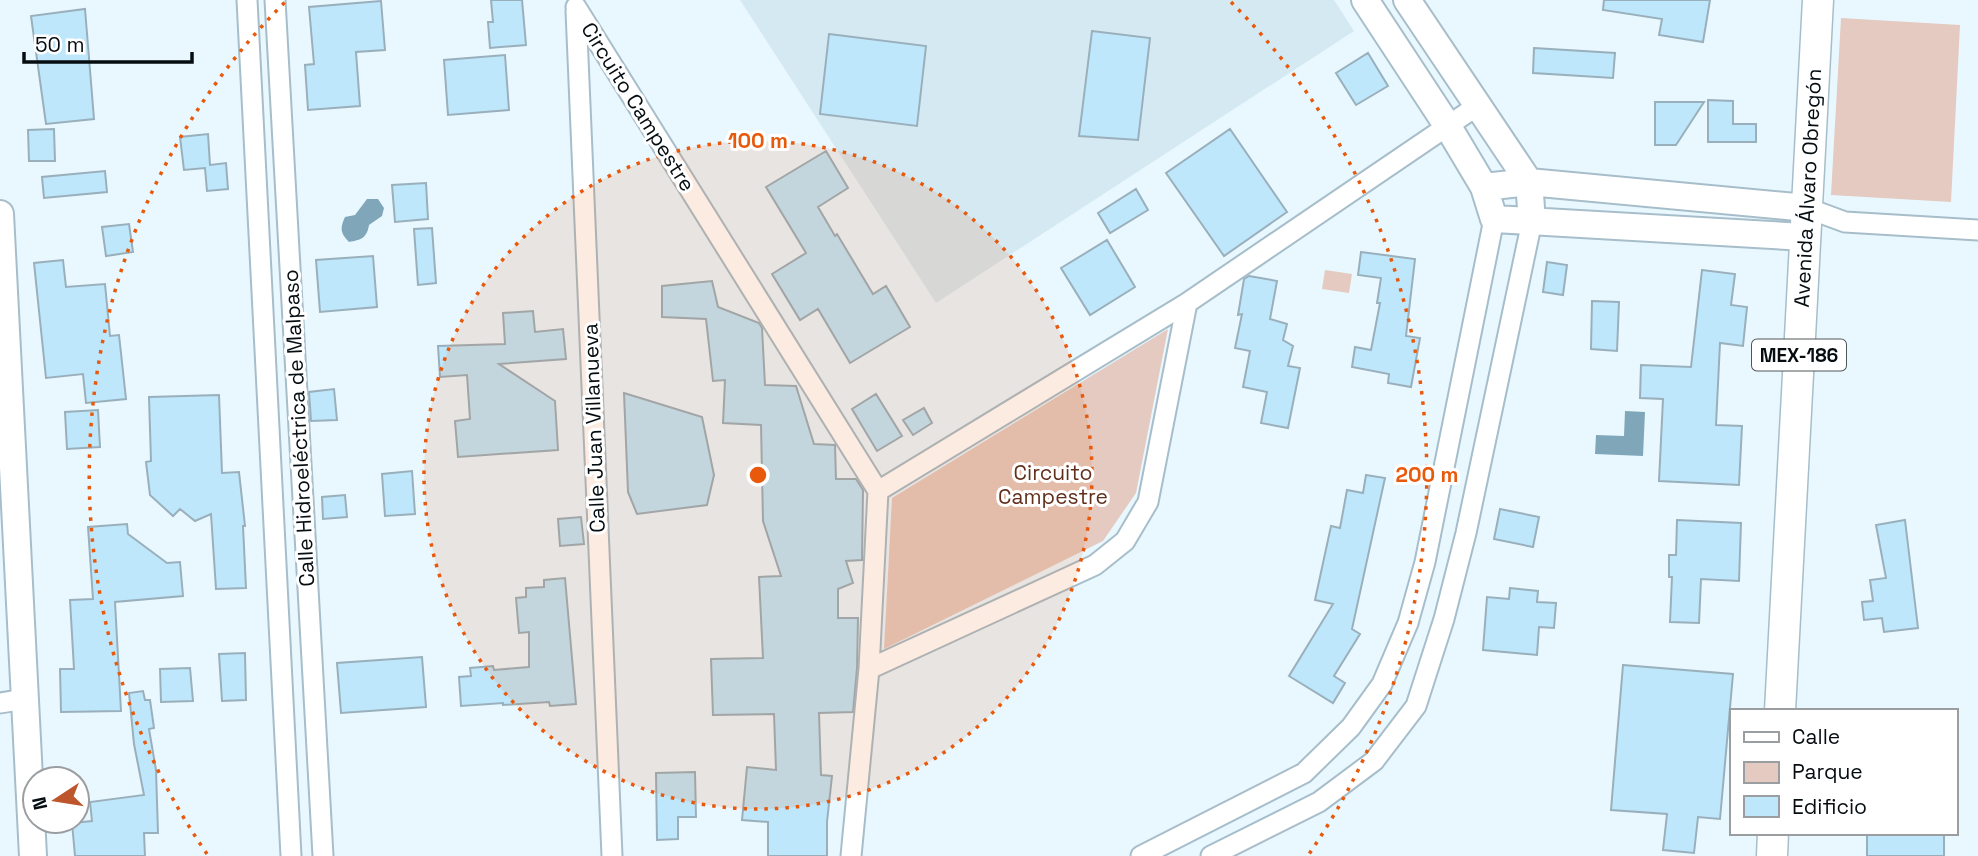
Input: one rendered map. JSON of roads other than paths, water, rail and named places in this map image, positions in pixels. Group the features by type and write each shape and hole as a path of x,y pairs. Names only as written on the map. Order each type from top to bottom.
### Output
{"main road":[{"path":"1365,0 1484,187 1494,219 1806,223"},
{"path":"1407,0 1529,182 1532,221"},
{"name":"Avenida Álvaro Obregón","path":"1780,709 1818,0"},
{"path":"1484,187 1529,182 1806,223"},
{"path":"0,214 13,701 33,856"},
{"path":"1772,856 1773,835"}],"street":[{"name":"Calle Hidroeléctrica de Malpaso","path":"247,0 291,856"},
{"name":"Calle Hidroeléctrica de Malpaso","path":"275,0 323,856"},
{"name":"Circuito Campestre","path":"576,4 878,491"},
{"name":"Calle Juan Villanueva","path":"576,4 612,856"},
{"path":"851,856 869,669 878,491 1187,303 1477,106"},
{"path":"1141,856 1304,773 1351,727 1382,684 1408,623 1424,562 1494,219"},
{"path":"1211,856 1319,802 1374,761 1416,706 1444,619 1466,533 1532,221"},
{"path":"1806,223 1844,222 1978,230"},
{"path":"1806,223 1844,222"},
{"path":"869,669 1095,565 1125,541 1148,502 1187,303"},
{"path":"265,352 295,349"}],"water":[{"path":"367,199 378,199 384,208 382,216 369,225 363,238 349,242 342,233 343,221 345,217 355,215"},
{"path":"1625,411 1645,412 1643,456 1595,454 1596,435 1624,436"}]}
